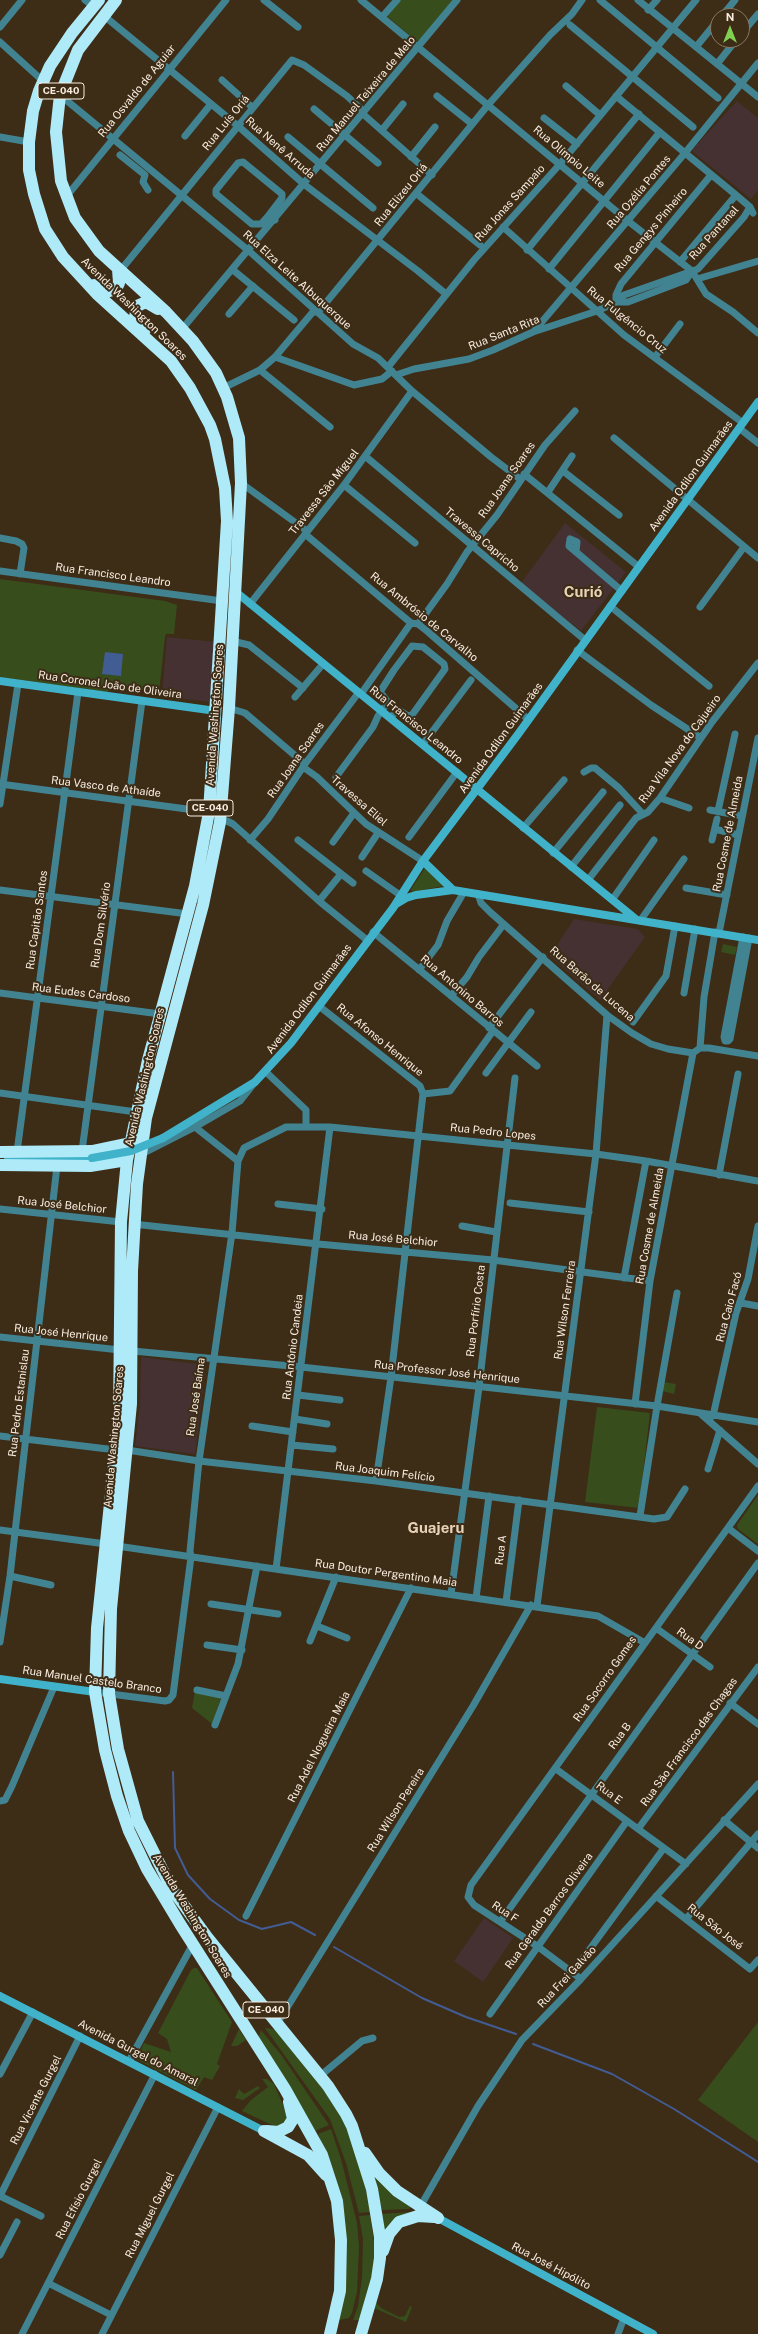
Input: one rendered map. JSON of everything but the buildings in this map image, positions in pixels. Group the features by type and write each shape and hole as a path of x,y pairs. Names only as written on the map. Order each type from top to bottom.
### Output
{"highway":[{"name":"Avenida Washington Soares","path":"116,0 103,15 78,50 60,95 56,121 56,144 61,181 66,197 83,230 99,251 166,312 182,329 210,364 223,388 239,438 241,484 229,708 220,822 203,905 148,1111 127,1223 120,1350 121,1450 112,1545 110,1694 125,1779 138,1821 153,1853 182,1905 320,2076 346,2114 358,2143 372,2193 378,2223 380,2258 373,2297 361,2334"},
{"name":"Avenida Washington Soares","path":"93,2 65,43 43,81 33,112 29,142 31,182 41,218 52,242 63,257 84,280 161,350 180,371 201,407 210,425 222,465 227,521 210,812 201,862 160,1014 136,1112 127,1160 127,1223 133,1351 131,1404 121,1450"},
{"path":"84,280 109,292 118,286 119,270"},
{"path":"161,350 155,340 137,321 135,312 136,306 144,302 166,312"},
{"path":"0,1152 87,1155 130,1143"},
{"path":"0,1165 90,1166 127,1160"},
{"name":"Avenida Washington Soares","path":"112,1545 97,1628 96,1692 105,1750 122,1811 147,1870 315,2139 332,2182 339,2218 342,2256 338,2306 330,2334"},
{"path":"264,2131 278,2132 286,2129 292,2122 292,2114 285,2089"},
{"path":"264,2131 308,2155 332,2182"},
{"path":"358,2143 388,2183 421,2211 438,2218"},
{"path":"380,2258 389,2234 393,2228 421,2211"}],"main road":[{"name":"Avenida Odilon Guimarães","path":"0,1158 87,1155 131,1151 163,1138 255,1082 266,1072 319,1006 373,932 393,908 423,861 528,720 577,650 622,591 758,402"},
{"name":"Rua Francisco Leandro","path":"236,592 323,664 382,710 457,772 476,790 639,921"},
{"name":"Rua Coronel João de Oliveira","path":"0,682 216,711"},
{"path":"423,861 453,890"},
{"path":"393,908 411,896 439,890 453,890 758,940"},
{"path":"608,915 620,914 614,902"},
{"name":"Rua Manuel Castelo Branco","path":"0,1678 96,1692"},
{"name":"Avenida Gurgel do Amaral","path":"0,1996 129,2060 264,2131"},
{"name":"Rua José Hipólito","path":"438,2218 653,2334"}],"street":[{"path":"0,27 22,0"},
{"name":"Rua Osvaldo de Aguiar","path":"66,197 226,0"},
{"path":"264,0 298,27"},
{"name":"Rua Olímpio Leite","path":"361,0 418,49 582,182 654,243 692,271 706,294 733,312 758,333"},
{"path":"382,17 397,0"},
{"name":"Rua Manuel Teixeira de Melo","path":"182,329 249,251 272,218 305,185 322,165 457,0"},
{"name":"Rua Elizeu Oriá","path":"223,388 260,370 276,357 316,312 320,310 417,194 488,105 550,34 572,14 582,0"},
{"path":"600,0 718,98"},
{"path":"638,0 671,29 696,47 758,97"},
{"path":"648,10 656,0"},
{"name":"Rua Jonas Sampaio","path":"392,371 446,294 503,227 560,164 696,0"},
{"path":"728,8 735,0"},
{"path":"750,24 758,14"},
{"name":"Rua Nenê Arruda","path":"103,15 238,126 305,185 446,294"},
{"path":"570,25 693,127"},
{"path":"696,47 710,30"},
{"path":"0,42 43,81"},
{"path":"716,64 729,48"},
{"name":"Rua Luís Oriá","path":"119,270 292,60 304,66 346,96 362,110 363,114"},
{"name":"Rua Ozélia Pontes","path":"533,332 571,289 685,153 740,83 757,65"},
{"path":"222,80 253,108"},
{"path":"566,86 600,115"},
{"name":"Rua Elza Leite Albuquerque","path":"60,95 182,194 249,251 353,344 375,356 412,391 491,457 548,492 639,567"},
{"path":"437,96 472,124"},
{"path":"616,96 736,195 680,262"},
{"path":"185,136 211,104"},
{"path":"382,130 403,104"},
{"path":"314,109 378,163"},
{"path":"363,114 432,175"},
{"path":"527,250 639,114"},
{"path":"544,118 576,144"},
{"path":"411,157 435,127"},
{"path":"549,269 660,132"},
{"path":"0,136 29,142"},
{"path":"288,137 373,208"},
{"path":"120,155 145,175"},
{"path":"243,162 282,194 282,198 272,218 261,224 252,224 216,194 216,190 238,163 243,162"},
{"path":"148,190 143,182 145,175 151,168"},
{"name":"Rua Gengys Pinheiro","path":"616,302 616,295 621,284 711,175"},
{"path":"417,194 480,245"},
{"name":"Rua Pantanal","path":"692,271 705,262 744,217 752,210 736,195"},
{"name":"Rua Fulgêncio Cruz","path":"503,227 624,335 655,357 741,426 758,443"},
{"path":"697,279 758,261"},
{"path":"233,270 294,320"},
{"name":"Rua Santa Rita","path":"276,357 354,385 377,381 392,371 414,369 469,359 533,332 597,311 616,302 624,295 681,273 692,271"},
{"path":"228,314 252,286"},
{"path":"655,357 680,324"},
{"path":"260,370 330,427"},
{"name":"Travessa São Miguel","path":"250,604 344,485 412,391"},
{"name":"Rua Joana Soares","path":"250,840 268,819 304,766 497,515 522,477 546,445 575,411"},
{"path":"614,438 758,558"},
{"name":"Travessa Capricho","path":"365,456 585,640"},
{"path":"548,492 572,456"},
{"path":"563,471 619,515"},
{"name":"Rua Ambrósio de Carvalho","path":"241,484 306,533 415,623 528,720"},
{"path":"344,485 414,543"},
{"path":"0,538 16,541 22,544 24,548 20,574"},
{"path":"700,606 744,547"},
{"path":"576,552 622,591"},
{"name":"Rua Francisco Leandro","path":"0,571 222,601"},
{"path":"610,606 709,686"},
{"path":"232,641 249,645 302,688"},
{"path":"336,777 374,727 382,710 388,702 380,695 385,683 412,646 423,647 444,664 445,669 412,715 408,716 397,709 391,718"},
{"path":"577,650 654,708 701,738"},
{"name":"Rua Vila Nova do Cajueiro","path":"588,880 636,818 648,812 660,798 701,738 758,663"},
{"path":"295,697 323,664"},
{"path":"423,744 470,680"},
{"path":"0,804 1,784 18,684"},
{"name":"Rua Capitão Santos","path":"17,1152 78,692"},
{"name":"Rua Dom Silvério","path":"87,1155 88,1105 142,701"},
{"name":"Travessa Eliel","path":"229,708 245,713 317,777 354,813 378,833 423,861"},
{"path":"712,840 735,734"},
{"name":"Rua Cosme de Almeida","path":"700,1048 704,997 717,933 727,895 758,738"},
{"path":"584,772 592,767 619,788 643,814"},
{"path":"409,837 457,772"},
{"path":"523,828 564,780"},
{"name":"Rua Vasco de Athaíde","path":"1,784 210,812"},
{"path":"554,853 603,792"},
{"path":"660,798 689,808"},
{"path":"571,867 620,805"},
{"path":"710,810 718,815 742,816"},
{"path":"333,842 354,813"},
{"path":"220,822 227,821 233,824 319,901 368,940"},
{"path":"715,829 738,835"},
{"path":"362,856 378,833"},
{"path":"298,840 353,883"},
{"path":"614,902 654,840"},
{"path":"639,921 684,859"},
{"path":"366,871 400,895"},
{"path":"319,901 342,874"},
{"path":"686,888 727,895"},
{"path":"0,890 188,914"},
{"path":"419,970 438,945 447,921 464,892"},
{"name":"Rua Barão de Lucena","path":"478,894 481,903 607,1015 651,1044 668,1049 693,1053"},
{"path":"451,996 470,973 479,957 504,924"},
{"path":"633,1022 666,976 676,926"},
{"path":"684,993 695,929"},
{"name":"Rua Antonino Barros","path":"373,932 491,1030 537,1066"},
{"path":"738,982 724,1037 725,1041 730,1039 746,937"},
{"path":"376,1481 391,1377 420,1135 423,1094 450,1090 543,957"},
{"name":"Rua Eudes Cardoso","path":"0,993 160,1014"},
{"name":"Rua Afonso Henrique","path":"319,1006 420,1086 423,1094"},
{"path":"486,1073 532,1012"},
{"name":"Rua Wilson Ferreira","path":"534,1606 582,1270 596,1154 607,1015"},
{"path":"693,1053 700,1048 758,1056"},
{"name":"Rua Cosme de Almeida","path":"635,1404 650,1281 693,1053"},
{"path":"266,1072 306,1110 306,1126"},
{"path":"719,1175 738,1074"},
{"name":"Rua Porfírio Costa","path":"451,1594 463,1493 479,1387 506,1144 515,1078"},
{"name":"Avenida Odilon Guimarães","path":"140,1156 240,1101 255,1082"},
{"path":"0,1093 136,1112"},
{"name":"Rua Pedro Lopes","path":"238,1162 244,1148 260,1139 286,1127 306,1126 420,1135 596,1154 671,1165 758,1181"},
{"path":"195,1127 238,1162"},
{"name":"Rua Antônio Candeia","path":"276,1569 294,1419 318,1244 330,1127"},
{"path":"624,1278 646,1161"},
{"name":"Rua José Baíma","path":"174,1690 191,1557 190,1551 199,1461 212,1360 232,1234 238,1162"},
{"name":"Rua Pedro Estanislau","path":"0,1642 10,1576 57,1166"},
{"path":"510,1203 589,1212"},
{"path":"278,1204 322,1209"},
{"name":"Rua José Belchior","path":"0,1209 318,1244 493,1260 582,1270 650,1281"},
{"path":"462,1226 496,1232"},
{"name":"Rua Caio Facó","path":"713,1416 735,1318 741,1303 758,1226"},
{"path":"640,1516 656,1406 677,1293"},
{"path":"741,1303 758,1306"},
{"name":"Rua José Henrique","path":"0,1337 120,1350"},
{"name":"Rua Professor José Henrique","path":"133,1351 212,1360 301,1367 656,1406 758,1422"},
{"path":"298,1395 340,1400"},
{"path":"701,1414 758,1464"},
{"path":"294,1419 327,1424"},
{"path":"252,1426 293,1432"},
{"path":"708,1469 720,1430"},
{"name":"Rua Joaquim Felício","path":"0,1436 376,1481 662,1519 667,1517 685,1489"},
{"path":"292,1444 333,1449"},
{"name":"Rua Socorro Gomes","path":"471,1885 556,1769 758,1486"},
{"path":"476,1598 489,1496"},
{"name":"Rua A","path":"506,1602 519,1500"},
{"path":"728,1528 758,1551"},
{"name":"Rua Doutor Pergentino Maia","path":"0,1530 336,1577 598,1616 645,1643"},
{"name":"Rua B","path":"500,1922 758,1563"},
{"path":"215,1725 242,1650 257,1566"},
{"path":"10,1576 51,1585"},
{"path":"310,1641 336,1577"},
{"name":"Rua Adel Nogueira Maia","path":"246,1916 411,1588"},
{"path":"211,1604 278,1614"},
{"name":"Rua Wilson Pereira","path":"277,2024 534,1606"},
{"path":"316,1626 347,1638"},
{"name":"Rua D","path":"656,1628 710,1667"},
{"path":"207,1645 242,1650"},
{"name":"Rua São Francisco das Chagas","path":"638,1830 730,1703 758,1667"},
{"path":"0,1801 5,1800 12,1786 54,1687"},
{"name":"Rua Manuel Castelo Branco","path":"96,1692 165,1701 171,1698 174,1690"},
{"path":"197,1690 226,1696"},
{"path":"730,1703 758,1724"},
{"name":"Rua E","path":"556,1769 686,1864"},
{"name":"Rua Frei Galvão","path":"421,2211 504,2064 522,2040 581,1979 758,1784"},
{"path":"724,1820 758,1848"},
{"name":"Rua Geraldo Barros Oliveira","path":"490,2014 627,1821"},
{"path":"686,1919 758,1834"},
{"path":"572,1972 664,1848"},
{"name":"Rua F","path":"471,1885 469,1901 537,1946 581,1979"},
{"name":"Rua São José","path":"656,1896 750,1969 758,1960"},
{"path":"129,2060 193,1944"},
{"path":"0,2074 33,2012"},
{"name":"Rua Vicente Gurgel","path":"0,2196 80,2036"},
{"path":"320,2076 358,2044 365,2039 373,2038"},
{"name":"Rua Efísio Gurgel","path":"22,2334 155,2074"},
{"name":"Rua Miguel Gurgel","path":"102,2334 218,2107"},
{"path":"0,2196 41,2216"},
{"path":"0,2255 16,2222"},
{"path":"48,2283 111,2315"},
{"path":"618,2334 624,2318"}],"shaded area":[{"path":"737,101 758,118 758,190 751,199 693,152 693,149"},
{"path":"565,523 626,572 581,631 521,583"},
{"path":"167,637 216,642 210,702 162,696"},
{"path":"574,919 638,929 645,937 600,1000 550,956"},
{"path":"141,1357 206,1365 195,1454 135,1446 140,1404"},
{"path":"484,1918 513,1938 483,1982 454,1961"}],"green space":[{"path":"400,0 454,0 421,40 416,41 388,17 388,13"},
{"path":"0,579 165,601 177,605 174,634 166,634 165,637 159,692 115,687 107,692 0,677"},
{"path":"425,868 443,886 412,892 411,889"},
{"path":"723,944 737,947 735,955 721,952"},
{"path":"663,1382 676,1384 674,1394 662,1391"},
{"path":"597,1407 650,1413 639,1508 585,1502"},
{"path":"758,1495 758,1544 738,1529 737,1525"},
{"path":"195,1692 221,1698 212,1724 192,1708"},
{"path":"197,1968 232,2022 217,2064 220,2066 212,2080 204,2077 196,2090 136,2059 144,2043 171,2052 167,2039 158,2033 191,1970"},
{"path":"758,2022 758,2142 698,2100"},
{"path":"265,2028 273,2029 280,2035 341,2112 362,2170 371,2212 359,2213 346,2163 330,2119"},
{"path":"239,2029 246,2040 237,2046 231,2046"},
{"path":"261,2030 282,2056 329,2125 315,2131 258,2038"},
{"path":"262,2079 267,2079 274,2084 284,2107 287,2119 285,2122 276,2127 242,2111 251,2100 268,2087"},
{"path":"258,2086 260,2088 243,2100 235,2098 239,2089 244,2094"},
{"path":"331,2129 341,2159 357,2223 359,2246 357,2292 352,2313 349,2318 339,2320 344,2293 331,2169 318,2134"},
{"path":"372,2172 411,2207 409,2209 382,2210"},
{"path":"411,2212 384,2237 381,2214"},
{"path":"370,2215 374,2242 374,2272 362,2315 359,2320 353,2320 358,2306 362,2277 363,2239 359,2216"},
{"path":"376,2302 381,2308 399,2317 405,2316 410,2306 412,2307 406,2322 374,2308"}],"water":[{"path":"105,652 123,654 121,676 102,674"}],"waterway":[{"path":"173,1772 175,1848 188,1875 210,1899 239,1920 262,1929 291,1922 315,1935"},
{"path":"334,1947 422,1998 466,2017 516,2034"},
{"path":"533,2044 612,2074 674,2109 758,2162"}],"district":[{"name":"Curió","path":"583,592"},
{"name":"Guajeru","path":"436,1528"}]}
